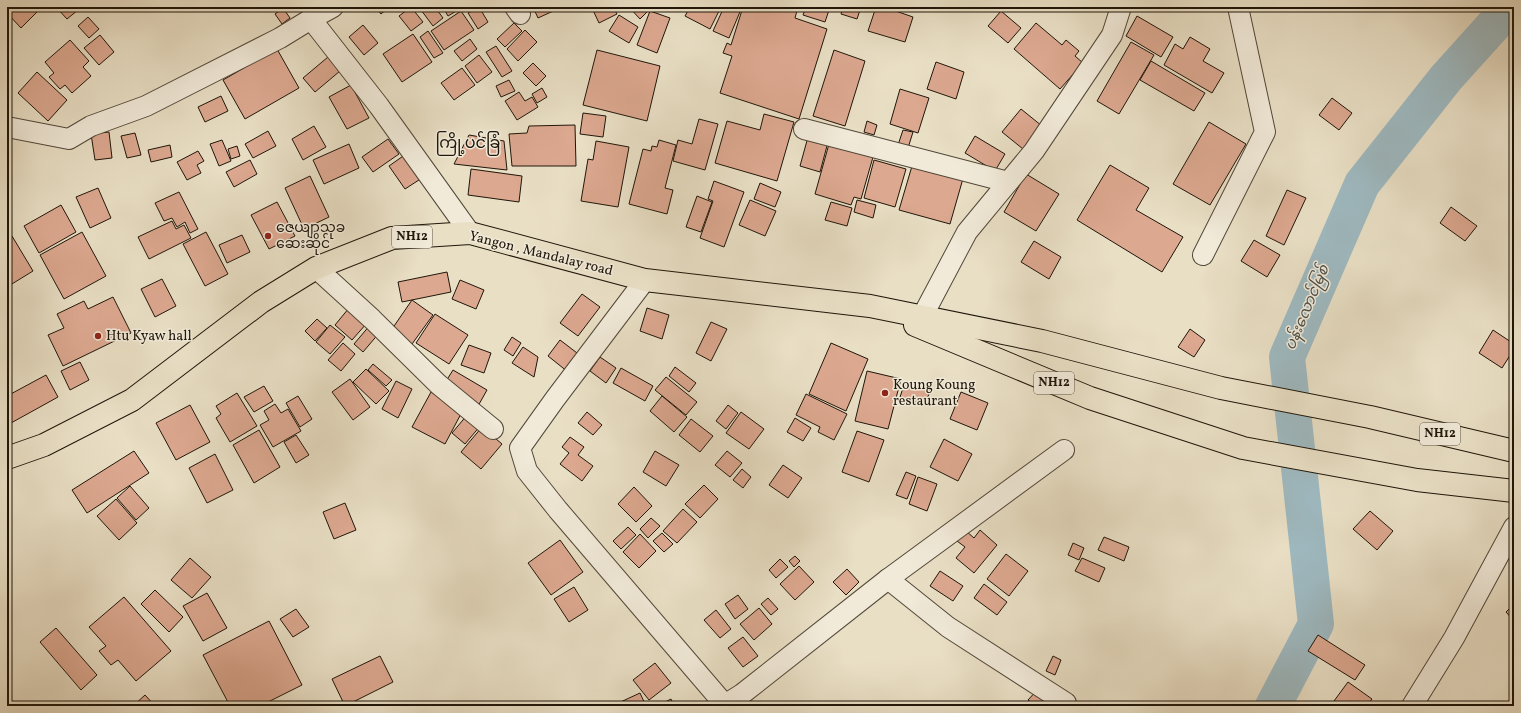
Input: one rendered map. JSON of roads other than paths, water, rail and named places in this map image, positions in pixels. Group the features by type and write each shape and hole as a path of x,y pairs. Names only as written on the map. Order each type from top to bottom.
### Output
{"highway":[{"name":"Yangon , Mandalay road","path":"7,458 44,446 132,400 261,302 316,268 392,238 470,234 645,280 870,306"},
{"name":"NH12","path":"870,306 1042,341 1221,388 1366,416 1514,451"},
{"name":"NH12","path":"870,306 1090,398 1243,448 1417,480 1514,491"}],"street":[{"path":"7,127 69,140 91,126 146,106 280,38 333,7"},
{"path":"922,317 966,232 1034,150 1112,35 1121,7"},
{"path":"1203,255 1265,132 1238,7"},
{"path":"311,19 379,106 470,234"},
{"path":"804,129 1008,182"},
{"path":"316,268 438,384 493,429"},
{"path":"645,280 520,448 527,472 724,705 742,694 888,579 1064,450"},
{"path":"1412,706 1454,638 1514,528"},
{"path":"888,579 948,626 1066,703"}],"waterway":[{"name":"ပန်းလောင်မြစ်","path":"1273,706 1316,624 1287,357 1362,184 1446,78 1510,7"}],"place":[{"name":"ဇေယျာသုခ ဆေးဆိုင်","path":"268,236"},
{"name":"Htu Kyaw hall","path":"98,336"},
{"name":"Koung Koung restaurant","path":"885,393"}],"district":[{"name":"ကြို့ပင်ခြံ","path":"468,144"}]}
